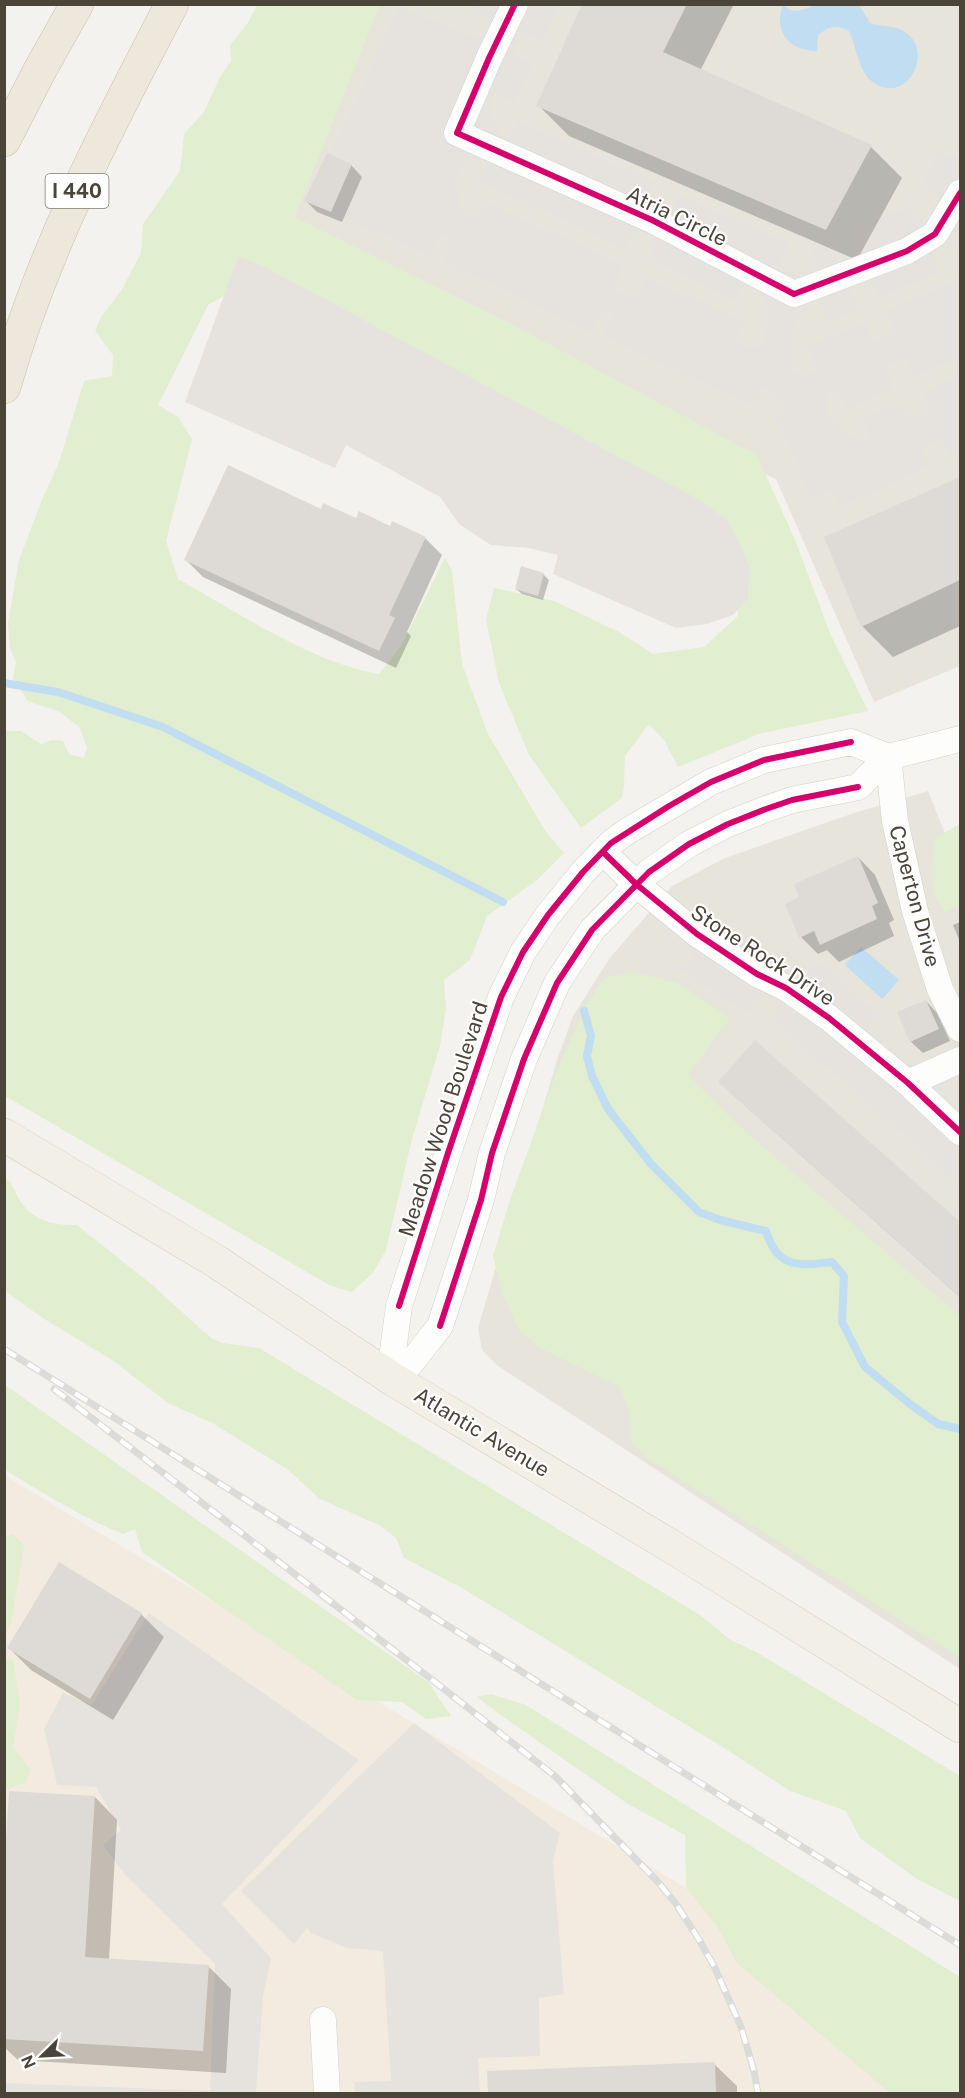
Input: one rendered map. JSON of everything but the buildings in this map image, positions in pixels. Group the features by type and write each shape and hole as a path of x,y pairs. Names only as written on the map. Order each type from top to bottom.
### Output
{"highway":[{"path":"4,140 77,4"},
{"name":"I 440","path":"4,387 41,274 71,204 106,129 172,4"}],"main road":[{"name":"Atlantic Avenue","path":"4,1135 217,1262 394,1380 674,1548 960,1726"}],"street":[{"name":"Atria Circle","path":"515,4 457,134 652,220 794,294 907,251 934,234 960,193"},
{"path":"394,1380 411,1363 440,1326 481,1200 492,1153 524,1059 557,983 592,930 649,872 689,844 728,824 792,800 858,787 888,757 960,739"},
{"name":"Meadow Wood Boulevard","path":"394,1380 393,1351 399,1306 448,1153 501,997 523,952 548,915 583,872 626,832 711,782 764,760 851,742 888,757"},
{"name":"Caperton Drive","path":"888,757 895,821 915,911 940,989 960,1029"},
{"name":"Stone Rock Drive","path":"603,852 636,885 697,934 757,974 786,988 829,1018 908,1083 960,1132"},
{"path":"908,1083 960,1060"},
{"path":"323,2020 327,2094"}],"shaded area":[{"path":"561,4 543,42 523,33 516,46 515,51 518,58 535,63 515,104 498,94 491,97 490,107 494,123 503,139 509,137 517,120 656,183 649,195 648,203 667,214 672,211 678,194 789,244 780,264 787,270 802,273 815,272 818,268 811,250 829,242 837,260 843,261 859,254 859,247 852,232 909,206 916,220 922,223 928,220 942,202 939,195 921,188 939,151 960,159 960,248 948,245 935,248 931,252 939,272 880,298 869,278 850,287 860,308 829,322 819,300 809,302 794,325 791,348 792,369 804,375 813,373 816,367 807,347 865,321 872,338 880,340 895,332 886,312 960,277 960,357 916,376 906,358 887,369 893,388 846,410 838,393 830,393 827,402 829,413 838,428 847,436 866,440 870,436 862,419 900,403 908,420 931,412 923,393 960,375 960,453 952,457 943,438 923,448 929,467 840,507 834,493 830,490 811,499 784,434 772,419 787,404 763,386 753,407 604,336 613,316 605,310 600,315 593,333 443,262 451,241 447,237 441,237 430,256 334,213 356,165 331,153 399,7 478,38 489,35 496,21 477,10 480,5","holes":["468,158 484,159 485,165 478,181 626,249 635,231 638,230 655,240 648,260 737,301 746,283 758,288 769,313 764,339 758,346 740,345 736,339 745,321 645,277 638,294 634,296 620,292 615,285 623,264 483,201 473,220 462,210 456,178"]},
{"path":"360,5 960,5 960,666 874,702 776,479 261,230"},
{"path":"238,257 261,265 701,501 727,520 740,544 749,565 748,598 733,615 707,624 676,628 553,574 558,555 529,548 491,545 459,524 440,497 346,445 335,468 185,402"},
{"path":"928,791 960,871 960,1669 498,1366 482,1350 478,1328 557,1060 573,1016 609,959 672,886 725,858 854,813"},
{"path":"712,931 758,959 789,973 806,975 818,961 880,1015 865,1031 906,1069 951,1049 960,1035 960,1076 943,1084 940,1094 941,1100 960,1120 960,1185 772,1019 784,1003 761,993 748,1014 681,969"},
{"path":"4,1475 686,1888 960,2049 960,2093 5,2093"},
{"path":"149,1613 359,1760 222,1904 271,1958 263,1996 256,2093 5,2093 5,2083 210,2091 215,1964 126,1876 103,1845 121,1830 96,1787 57,1785 44,1729 63,1693 92,1705"},
{"path":"414,1723 560,1833 553,1861 564,1994 539,1998 540,2056 478,2058 480,2093 355,2093 354,2082 391,2081 383,1951 347,1948 311,1933 307,1928 294,1944 241,1891"}],"green space":[{"path":"258,4 380,5 295,217 508,322 757,455 796,542 830,633 868,711 759,734 678,767 664,740 649,724 625,756 622,798 581,828 529,755 499,683 486,619 494,588 554,601 619,632 653,654 704,647 738,616 734,567 253,280 208,305 158,405 178,417 192,439 166,541 178,579 301,648 353,668 379,674 401,646 445,558 452,571 462,664 488,734 546,832 564,853 537,880 487,916 470,960 444,980 446,1009 440,1046 412,1139 386,1250 373,1273 352,1292 329,1285 5,1096 4,731 21,731 41,744 52,740 63,741 69,754 84,758 87,747 79,727 60,712 28,701 13,679 16,663 10,648 8,623 19,560 58,465 84,381 112,376 113,355 95,331 101,317 121,291 141,253 143,224 180,171 184,134 204,112 220,77 231,61 230,45 247,24"},
{"path":"960,824 960,905 945,912 939,904 933,886 932,866 936,837"},
{"path":"632,971 680,984 730,1018 688,1075 738,1125 960,1316 960,1658 648,1459 631,1441 630,1414 620,1387 540,1348 518,1329 503,1295 493,1256 510,1200 555,1076 586,1004 605,978"},
{"path":"5,1178 32,1214 53,1223 77,1225 151,1284 211,1338 223,1343 259,1348 700,1615 729,1639 758,1653 960,1776 960,1901 917,1879 860,1838 846,1811 788,1790 729,1751 462,1588 404,1558 396,1538 381,1526 320,1499 287,1469 214,1424 168,1403 112,1360 41,1317 5,1291"},
{"path":"5,1385 428,1682 451,1716 426,1719 402,1702 357,1700 142,1552 135,1529 123,1534 107,1527 62,1504 5,1470"},
{"path":"12,1534 24,1545 11,1623 5,1637 5,1538"},
{"path":"5,1658 13,1660 20,1704 13,1747 30,1769 26,1782 6,1790 5,1807"},
{"path":"491,1694 526,1705 960,1977 960,2093 890,2093 737,1963 717,1926 686,1888 685,1835 628,1804 477,1697"}],"water":[{"path":"825,3 859,5 870,23 897,28 910,36 917,48 918,60 914,72 906,82 895,88 883,87 869,79 860,63 849,31 840,27 830,28 818,35 817,51 798,47 786,38 782,31 780,14 783,5 797,11"},
{"path":"861,947 899,980 882,999 845,965"}],"waterway":[{"path":"4,683 58,692 163,727 503,902"},
{"path":"584,1011 591,1036 587,1056 592,1076 608,1109 651,1164 699,1212 720,1220 766,1231 771,1243 783,1259 799,1264 832,1262 844,1276 842,1322 865,1367 938,1424 960,1429"}],"railway":[{"path":"4,1349 960,1945"},
{"path":"54,1389 556,1777 658,1882 676,1904 698,1938 714,1966 741,2027 758,2094"}],"cycle path":[{"path":"515,4 457,133 652,220 794,294 907,251 935,234 960,193"},
{"path":"399,1306 501,997 523,952 548,915 583,872 611,843 711,782 764,760 851,742"},
{"path":"440,1326 481,1200 492,1153 524,1059 557,983 592,930 649,872 689,844 728,824 792,800 858,787"},
{"path":"603,852 636,884 697,934 757,974 786,988 829,1018 908,1083 960,1132"}]}
